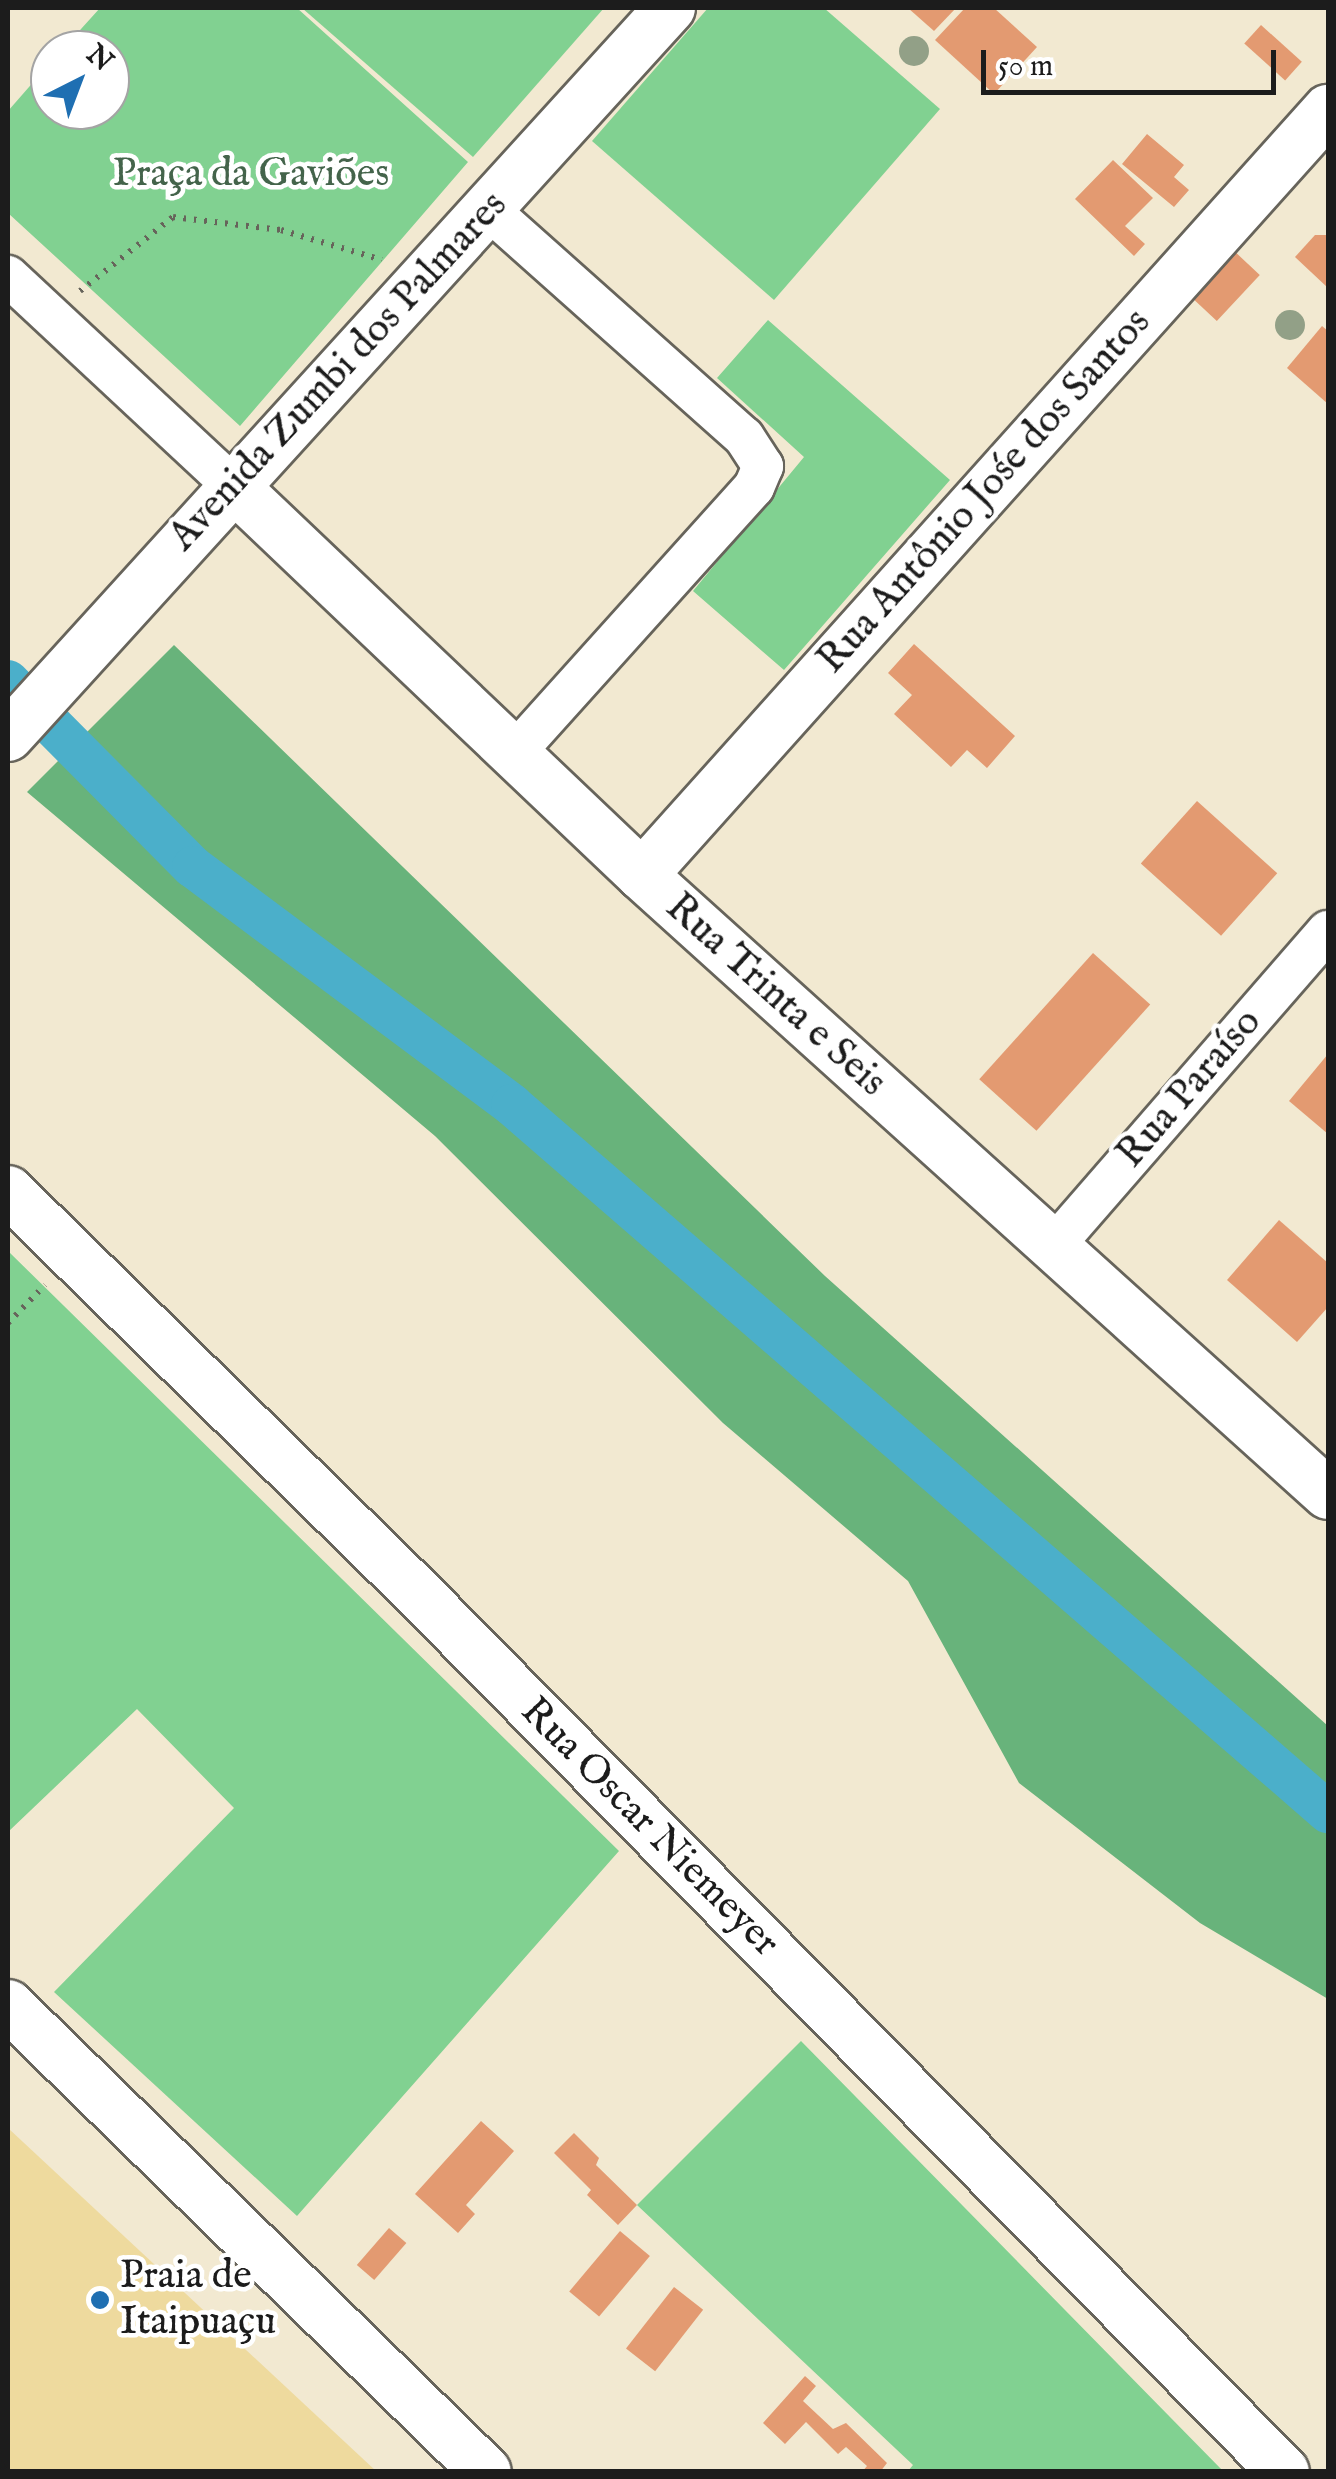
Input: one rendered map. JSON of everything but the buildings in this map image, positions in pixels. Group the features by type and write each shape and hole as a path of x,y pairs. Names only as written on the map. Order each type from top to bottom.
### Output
{"street":[{"name":"Avenida Zumbi dos Palmares","path":"8,736 670,8"},
{"name":"Rua Antônio Jośe dos Santos","path":"642,875 1328,110"},
{"path":"488,210 744,437 758,453 762,466 754,487 515,752"},
{"path":"8,276 233,486"},
{"name":"Rua Trinta e Seis","path":"233,486 642,875 1328,1494"},
{"name":"Rua Paraíso","path":"1052,1248 1328,931"},
{"name":"Rua Oscar Niemeyer","path":"8,1191 418,1593 1284,2472"},
{"path":"8,2005 486,2472"}],"path":[{"path":"52,314 173,217 281,230 430,274"}],"green space":[{"name":"Praça da Gaviões","path":"100,8 297,8 468,162 240,426 8,213 8,111 30,86 30,130 130,130 130,30 80,30"},
{"path":"302,8 604,8 473,157"},
{"path":"708,8 824,8 940,109 774,300 592,141"},
{"path":"768,320 950,480 784,670 693,591 804,457 717,378"},
{"path":"174,645 825,1276 1328,1726 1328,1999 1200,1923 1019,1783 908,1581 723,1423 435,1136 27,792"},
{"path":"8,1251 619,1851 297,2216 54,1992 234,1808 137,1709 8,1832"},
{"path":"801,2041 1223,2471 908,2471 913,2465 637,2205"}],"sand":[{"name":"Praia de Itaipuaçu","path":"8,2128 376,2471 8,2471"}],"waterway":[{"path":"8,681 193,867 512,1105 1328,1812"}],"place":[{"name":"Praia de Itaipuaçu","path":"100,2300"}]}
